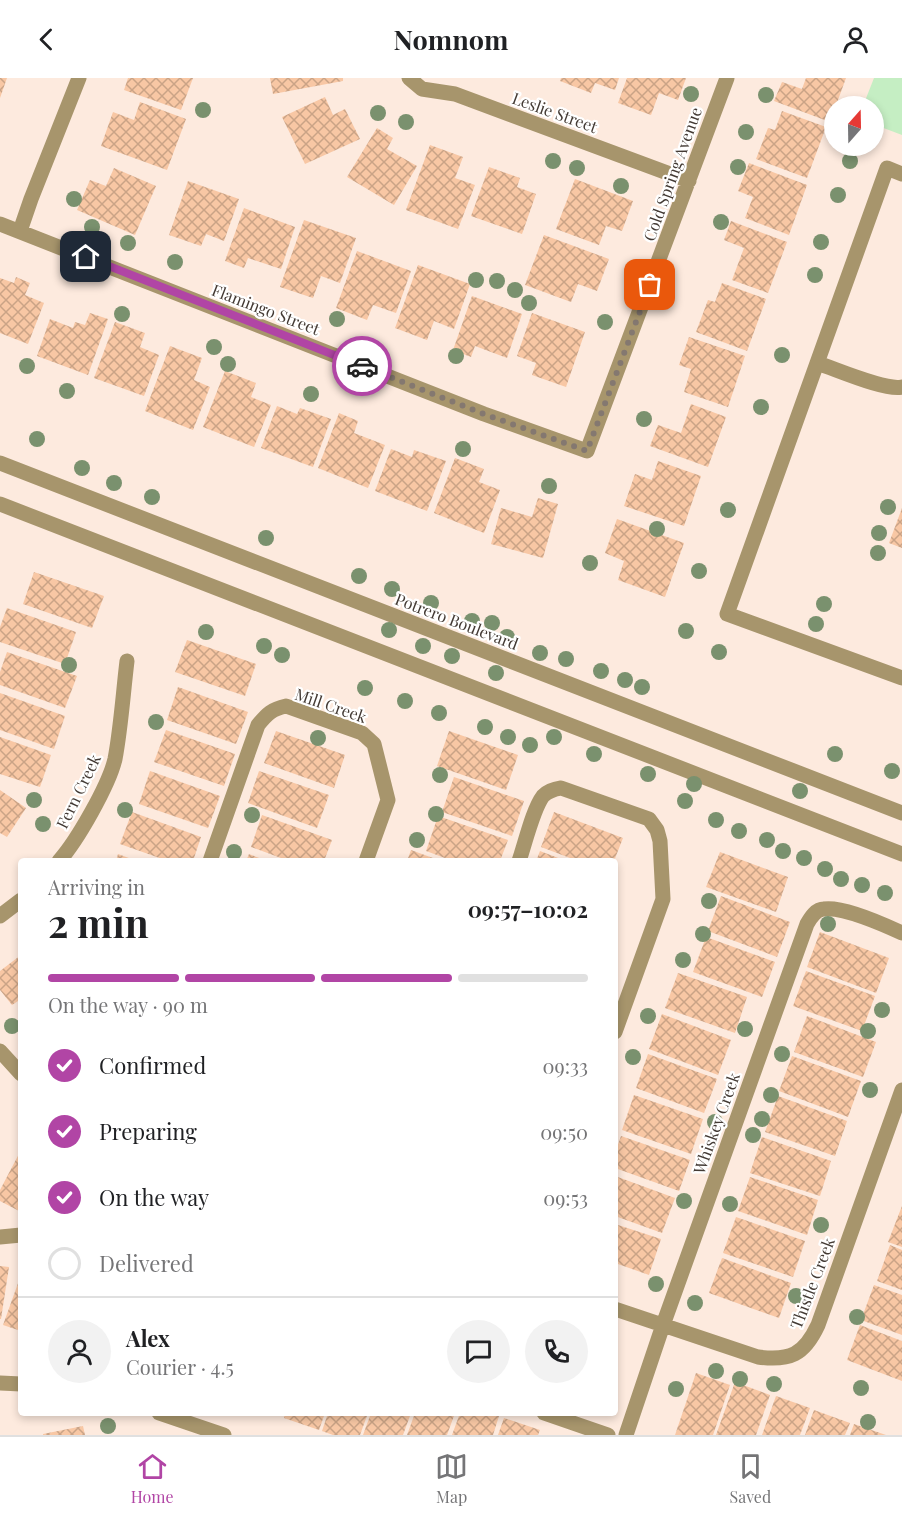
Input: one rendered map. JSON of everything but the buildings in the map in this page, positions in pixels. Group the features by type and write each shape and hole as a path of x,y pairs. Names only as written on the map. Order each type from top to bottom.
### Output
{"street":[{"path":"20,231 79,78"},
{"name":"Leslie Street","path":"409,78 422,89 455,94 689,181"},
{"name":"Cold Spring Avenue","path":"587,451 728,78"},
{"path":"902,174 887,168 727,614 902,678"},
{"name":"Flamingo Street","path":"0,224 484,414 587,451"},
{"path":"817,363 895,389 902,387"},
{"name":"Potrero Boulevard","path":"0,463 902,813"},
{"path":"0,504 902,854"},
{"name":"Fern Creek","path":"62,858 82,828 106,783 114,760 127,661"},
{"name":"Mill Creek","path":"211,858 258,725 274,708 286,706 362,732 374,744 388,800 367,858"},
{"path":"520,858 544,794 552,789 561,788 649,819 657,830 660,841 663,899 618,1024"},
{"path":"0,916 18,902"},
{"name":"Whiskey Creek","path":"626,1435 807,924 812,916 822,908 837,909 902,933"},
{"path":"0,1051 18,1071"},
{"name":"Thistle Creek","path":"618,1310 758,1357 774,1359 792,1356 801,1350 811,1340 818,1325 902,1090"},
{"path":"0,1237 18,1235"},
{"path":"0,1383 18,1384"},
{"path":"168,1416 224,1435"},
{"path":"553,1416 608,1435"}],"green space":[{"path":"874,78 902,78 902,135 884,128 884,96 867,96"}],"way so far":[{"path":"362,366 587,451 650,285"}],"route":[{"path":"86,257 362,366"}]}
